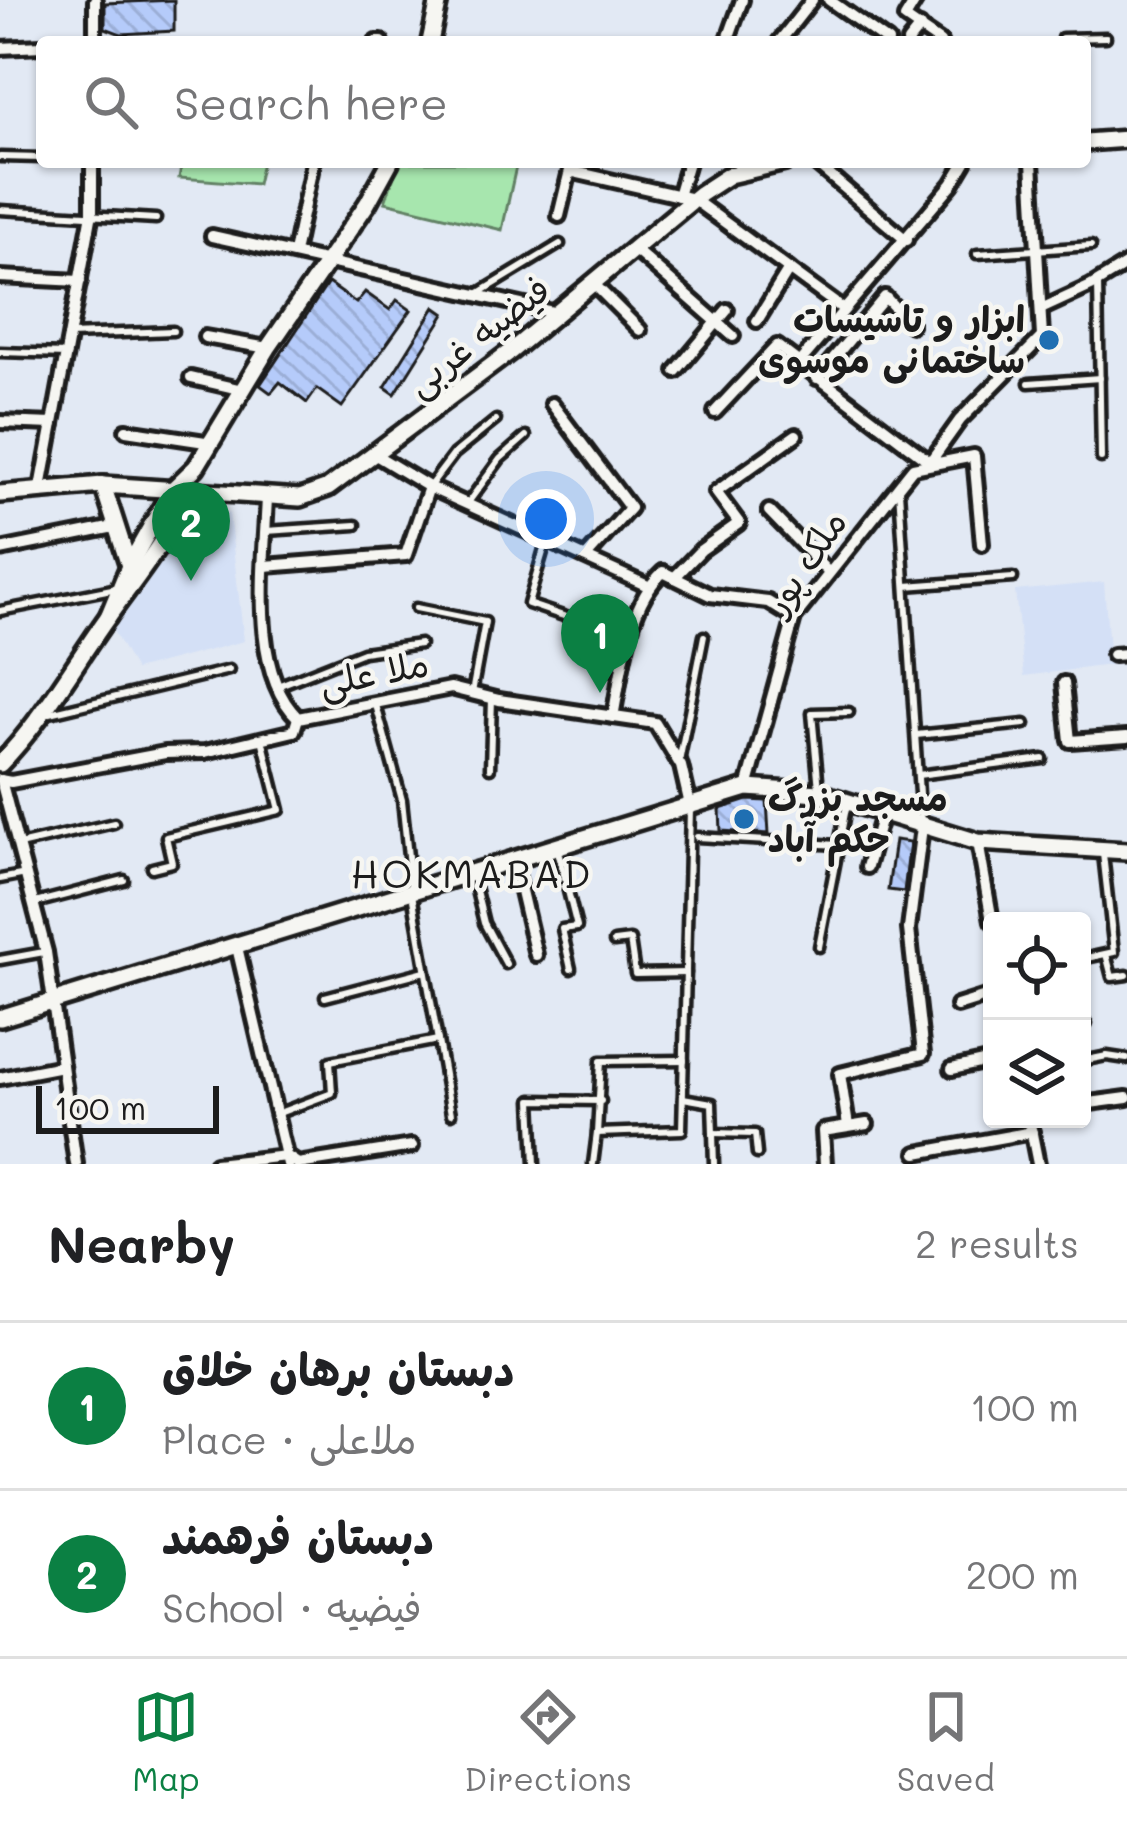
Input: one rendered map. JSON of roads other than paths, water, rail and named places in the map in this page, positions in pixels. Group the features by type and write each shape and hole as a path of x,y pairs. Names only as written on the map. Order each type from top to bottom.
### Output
{"street":[{"path":"95,0 95,36"},
{"path":"431,36 439,0"},
{"path":"729,36 742,0"},
{"path":"784,36 812,0"},
{"path":"829,0 880,36"},
{"path":"916,0 905,18 931,36"},
{"path":"913,36 920,28"},
{"path":"0,48 36,46"},
{"path":"1091,142 1127,139"},
{"path":"41,488 92,212 92,168"},
{"path":"294,253 312,168"},
{"path":"108,616 130,566 387,168"},
{"path":"559,216 571,168"},
{"path":"578,168 685,198 843,309"},
{"path":"685,198 688,168"},
{"name":"فیضیه غربی","path":"0,494 103,485 300,498 328,488 557,313 634,249 685,198 729,175 759,168"},
{"path":"821,168 905,240"},
{"path":"798,364 961,168"},
{"path":"1032,168 1041,309 1127,264"},
{"path":"212,236 557,313"},
{"path":"634,249 733,336"},
{"path":"757,320 789,269"},
{"path":"0,278 80,280"},
{"path":"593,283 640,330"},
{"path":"818,378 886,297 911,325"},
{"name":"ملک پور","path":"747,788 794,618 913,468 930,462 960,420 1042,337 1041,309"},
{"path":"676,371 728,310"},
{"path":"205,337 268,348"},
{"path":"716,412 777,346 930,462 974,456 982,544"},
{"path":"191,378 243,390"},
{"path":"552,404 630,508 586,557"},
{"path":"0,422 53,424"},
{"path":"126,430 212,443"},
{"path":"674,578 701,550 739,523 716,492 796,435"},
{"path":"374,454 429,487 647,586"},
{"path":"103,485 130,566"},
{"path":"265,566 406,555 429,487"},
{"path":"0,764 41,716 181,510 179,492"},
{"name":"ملا علی","path":"267,496 262,592 266,640 277,686 298,718"},
{"path":"769,511 829,573"},
{"path":"0,550 114,527"},
{"path":"613,717 647,586 663,572 710,596 768,602 794,618"},
{"path":"1113,655 1127,654"},
{"path":"1064,683 1070,741 1127,737"},
{"name":"ملا علی","path":"298,718 451,688 655,722 679,763 690,805"},
{"name":"ملا علی","path":"1,780 165,753 205,752 294,731 298,718"},
{"path":"1,780 56,1002 76,1164"},
{"path":"0,1018 747,788 819,793 978,842 1127,851"},
{"path":"867,867 883,811"},
{"path":"848,1126 841,1073 923,1054 909,929 922,827"},
{"path":"978,842 990,912"},
{"path":"514,861 536,955"},
{"path":"237,947 287,1160"},
{"path":"957,1006 983,998"},
{"path":"952,1070 983,1062"},
{"path":"0,1078 62,1066"},
{"path":"1091,1103 1127,1097"},
{"path":"824,1164 824,1131 868,1124"},
{"path":"917,1153 1022,1128"},
{"path":"1030,1128 1038,1164"},
{"path":"215,1164 287,1160 298,1164 412,1146"}],"lane":[{"path":"1091,37 1106,37"},
{"path":"0,157 36,158"},
{"path":"0,209 156,219"},
{"path":"474,296 560,244"},
{"path":"976,254 1091,246"},
{"path":"1098,283 1101,458"},
{"path":"70,335 173,331"},
{"path":"0,352 66,354"},
{"path":"1029,383 1100,378"},
{"path":"429,487 454,454 496,420"},
{"path":"467,504 500,459 526,436"},
{"path":"899,484 922,827"},
{"path":"266,531 356,525"},
{"path":"547,538 528,604 584,622"},
{"path":"906,586 1013,578"},
{"path":"0,611 120,588"},
{"path":"416,608 485,622 472,693"},
{"path":"679,763 704,636"},
{"path":"277,686 363,652 420,644"},
{"path":"41,716 229,670"},
{"path":"490,768 492,698"},
{"path":"376,702 401,800 412,894 451,1114"},
{"path":"819,793 812,713 849,712"},
{"path":"916,735 1025,724"},
{"path":"152,868 172,862 166,837 280,810 262,739"},
{"path":"918,775 1043,759"},
{"path":"819,947 848,800"},
{"path":"597,1133 682,1130 690,805"},
{"path":"20,845 114,824"},
{"path":"697,837 839,845"},
{"path":"557,848 577,927 562,929 571,969"},
{"path":"1091,957 1114,952 1102,850"},
{"path":"0,879 27,874"},
{"path":"472,874 484,923 506,964"},
{"path":"35,903 124,880"},
{"path":"614,941 630,940 634,974 686,974"},
{"path":"0,960 46,952"},
{"path":"1106,954 1112,977 1127,975"},
{"path":"325,997 425,971"},
{"path":"279,1113 332,1093 330,1061 438,1040"},
{"path":"1091,1059 1127,1059"},
{"path":"593,1164 601,1061 684,1060"},
{"path":"683,1098 712,1102 714,1164"},
{"path":"535,1164 532,1100 601,1101"},
{"path":"713,1132 755,1134 757,1154"}],"place":[{"name":"ابزار و تاسیسات ساختمانی موسوی","path":"1049,340"},
{"name":"دبستان فرهمند","path":"191,581"},
{"name":"دبستان برهان خلاق","path":"600,693"},
{"name":"مسجد بزرگ حکم آباد","path":"744,819"}],"district":[{"name":"HOKMABAD","path":"472,874"}]}
